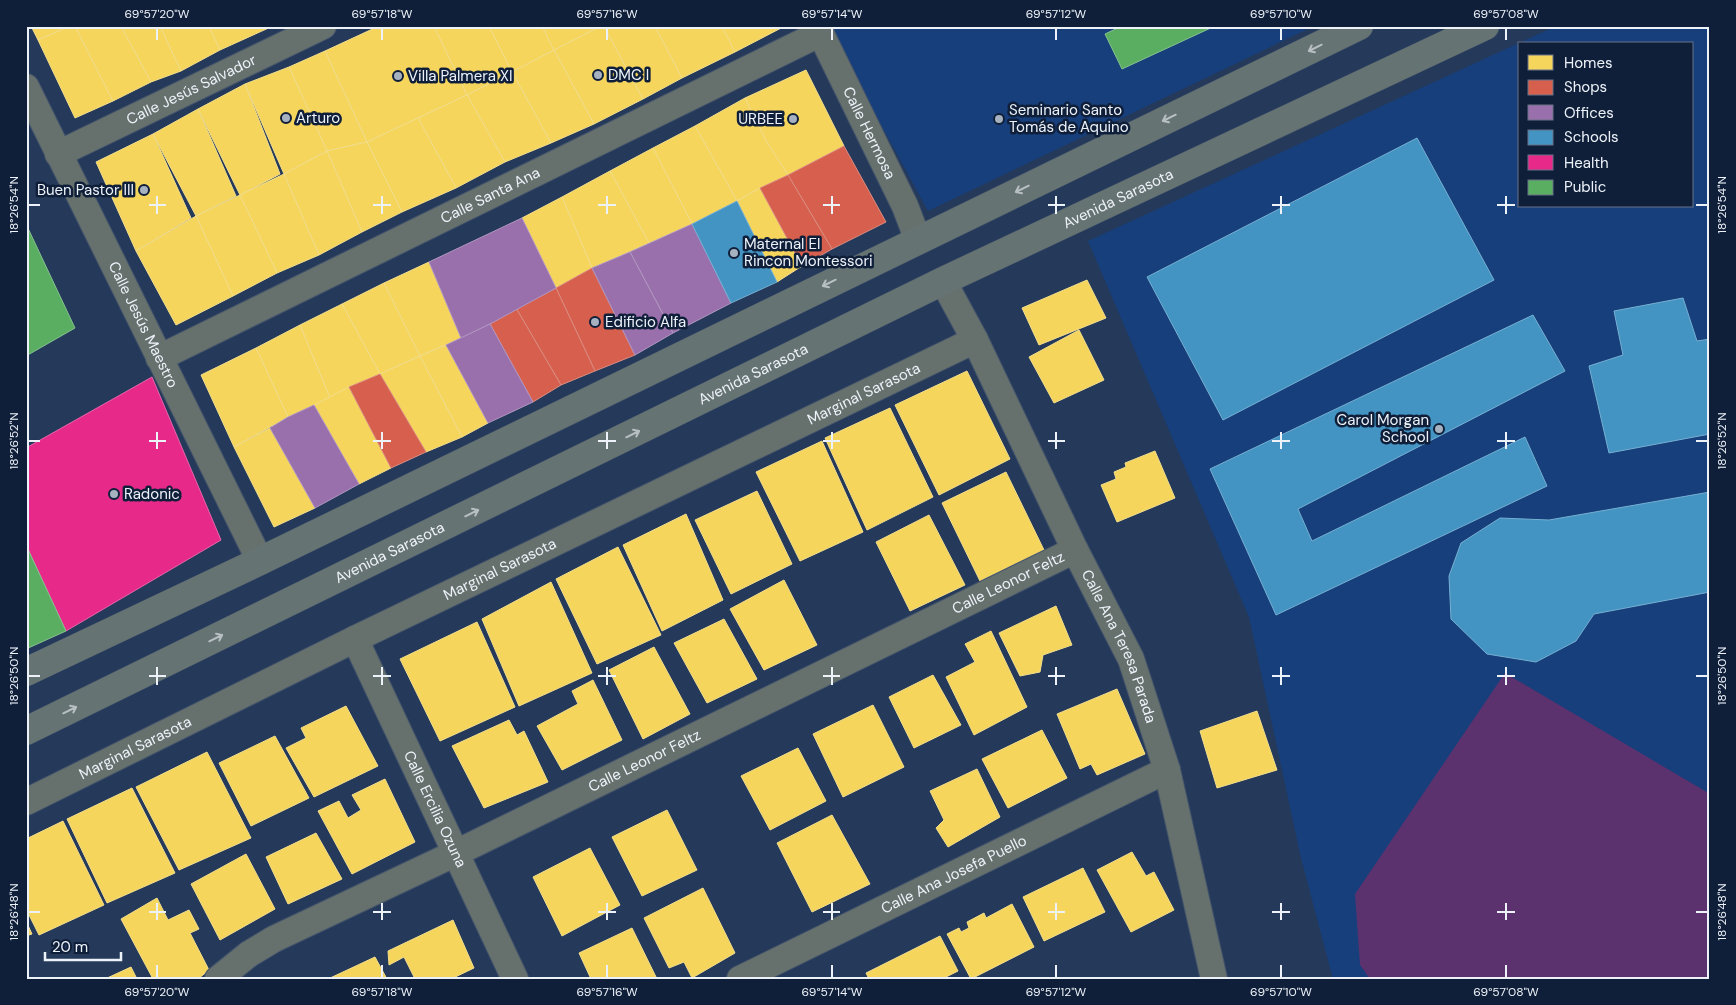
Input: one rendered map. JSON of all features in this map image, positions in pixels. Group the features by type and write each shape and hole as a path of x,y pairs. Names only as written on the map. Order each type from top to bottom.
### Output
{"main road":[{"path":"26,672 260,561 1359,26"},
{"name":"Avenida Sarasota","path":"26,731 943,281 1486,26"}],"street":[{"name":"Calle Jesús Salvador","path":"58,154 323,26"},
{"name":"Calle Hermosa","path":"819,30 905,206 918,240"},
{"name":"Calle Santa Ana","path":"159,358 819,30"},
{"name":"Calle Jesús Maestro","path":"26,87 260,561"},
{"name":"Calle Ana Teresa Parada","path":"943,281 975,340 1076,550 1131,659 1167,770 1214,979"},
{"name":"Marginal Sarasota","path":"26,802 354,639 975,340"},
{"name":"Calle Leonor Feltz","path":"218,979 248,954 274,939 456,853 1076,550"},
{"name":"Calle Ercilia Ozuna","path":"354,639 515,979"},
{"name":"Calle Ana Josefa Puello","path":"740,979 1167,770"}],"shaded area":[{"name":"Seminario Santo Tomás de Aquino","path":"827,26 1314,26 928,211"},
{"name":"Carol Morgan School","path":"1556,26 1710,26 1710,979 1333,979 1301,858 1249,617 1088,241 1518,43 1518,208 1694,208 1694,42 1521,42"},
{"path":"1505,673 1710,794 1710,979 1370,979 1360,965 1355,894"}],"building: Homes":[{"path":"31,26 70,26 38,40"},
{"path":"70,26 75,26 113,101 75,118 38,40"},
{"path":"75,26 121,26 151,82 113,101"},
{"path":"121,26 160,26 181,71 151,82"},
{"path":"160,26 209,26 220,50 181,71"},
{"path":"209,26 273,26 220,50"},
{"name":"Villa Palmera XI","path":"379,26 434,26 467,95 367,142 325,51"},
{"path":"434,26 489,26 512,72 467,95"},
{"path":"489,26 542,26 554,50 512,72"},
{"path":"542,26 601,26 554,50"},
{"name":"DMC I","path":"604,26 643,99 594,124 554,50"},
{"path":"604,26 655,26 682,78 643,99"},
{"path":"655,26 722,26 735,52 682,78"},
{"path":"722,26 785,26 735,52"},
{"path":"554,50 594,124 551,143 512,72"},
{"path":"325,51 367,142 327,151 289,67"},
{"name":"Arturo","path":"289,67 327,151 284,174 245,84"},
{"name":"URBEE","path":"806,70 844,146 788,175 765,139 745,98"},
{"path":"512,72 551,143 505,162 467,95"},
{"path":"245,84 280,174 240,195 198,109"},
{"path":"467,95 505,162 456,188 418,118"},
{"path":"745,98 765,139 788,175 737,201 695,126"},
{"path":"198,109 236,196 196,216 153,134"},
{"path":"418,118 456,188 402,212 367,142"},
{"path":"695,126 737,201 692,224 653,148"},
{"name":"Buen Pastor III","path":"153,134 191,218 136,251 96,162"},
{"path":"367,142 402,212 362,232 327,151"},
{"path":"653,148 692,224 649,243 610,171"},
{"path":"327,151 362,232 319,255 284,174"},
{"path":"610,171 649,243 592,268 562,197"},
{"path":"284,174 319,255 277,273 240,195"},
{"path":"760,188 802,266 777,282 737,201"},
{"path":"240,195 277,273 233,296 196,216"},
{"path":"562,197 592,268 556,288 522,218"},
{"path":"196,216 233,296 176,325 136,251"},
{"path":"429,262 461,338 420,356 384,283"},
{"path":"1087,280 1106,318 1039,345 1022,308"},
{"path":"384,283 420,356 380,374 342,304"},
{"path":"342,304 380,374 349,387 330,398 300,325"},
{"path":"300,325 330,398 288,417 256,348"},
{"path":"1079,330 1104,380 1054,403 1029,357"},
{"path":"446,345 488,423 462,437 420,356"},
{"path":"256,348 288,417 234,447 201,375"},
{"path":"420,356 462,437 426,452 380,374"},
{"path":"967,371 1010,459 939,495 895,405"},
{"path":"349,387 391,468 359,484 314,405"},
{"path":"890,408 933,497 867,530 825,438"},
{"path":"270,428 315,508 274,527 234,447"},
{"path":"822,441 863,532 800,561 756,472"},
{"path":"1155,451 1175,498 1117,522 1101,485 1116,479 1114,472 1126,467 1125,463"},
{"path":"1006,472 1044,550 980,581 942,503"},
{"path":"757,491 792,564 731,594 695,520"},
{"path":"686,514 723,600 662,631 623,545"},
{"path":"929,515 965,585 910,611 876,542"},
{"path":"618,547 661,635 597,664 556,579"},
{"path":"784,580 817,645 764,670 730,609"},
{"path":"551,582 592,673 519,706 482,619"},
{"path":"1056,606 1072,645 1043,655 1040,672 1020,676 999,633"},
{"path":"724,619 757,679 707,703 674,643"},
{"path":"477,622 515,707 440,741 400,659"},
{"path":"991,631 1027,707 974,735 946,677 975,662 965,644"},
{"path":"654,647 690,714 643,739 609,670"},
{"path":"933,675 961,725 914,748 889,697"},
{"path":"593,680 622,740 562,770 537,726 578,704 572,691"},
{"path":"1117,689 1145,754 1097,775 1091,764 1080,769 1057,714"},
{"path":"873,705 904,767 843,797 813,734"},
{"path":"346,706 378,766 314,797 286,748 306,738 301,728"},
{"path":"1257,711 1277,770 1217,788 1200,731"},
{"path":"509,720 517,735 524,731 548,782 484,808 452,746"},
{"path":"1042,730 1067,778 1008,808 982,759"},
{"path":"275,736 309,798 251,826 219,763"},
{"path":"798,748 826,801 770,830 741,776"},
{"path":"207,752 251,838 179,870 136,787"},
{"path":"977,769 1000,817 948,847 936,828 944,820 930,791"},
{"path":"385,779 415,842 352,874 318,811 339,801 348,818 361,810 352,795"},
{"path":"132,788 175,873 107,903 67,819"},
{"path":"667,810 697,870 642,896 612,837"},
{"path":"832,815 870,884 812,912 777,843"},
{"path":"63,821 104,905 39,935 26,909 26,839"},
{"path":"316,833 342,879 288,904 266,857"},
{"path":"590,848 620,905 562,936 533,877"},
{"path":"1132,852 1146,876 1154,872 1174,910 1131,932 1097,870"},
{"path":"246,854 275,909 220,940 191,884"},
{"path":"1083,868 1105,912 1044,941 1023,897"},
{"path":"703,888 735,953 692,978 684,962 669,968 644,918"},
{"path":"157,898 168,920 189,910 199,929 190,933 209,970 198,979 153,979 121,919"},
{"path":"1012,904 1034,947 971,979 947,934 959,928 961,932 969,928 967,922 984,913 986,918"},
{"path":"453,920 474,968 451,979 415,979 404,957 389,965 388,951"},
{"path":"26,921 32,934 26,936"},
{"path":"632,928 657,979 591,979 579,953"},
{"path":"940,936 958,971 942,979 869,979 866,973"},
{"path":"375,957 387,979 328,979"},
{"path":"131,967 137,979 105,979"}],"building: Shops":[{"path":"844,146 886,222 832,249 788,175"},
{"path":"788,175 832,249 802,266 760,188"},
{"name":"Edificio Alfa","path":"592,268 635,355 595,371 556,288"},
{"path":"556,288 595,371 561,385 516,308"},
{"path":"516,308 561,385 533,402 490,324"},
{"path":"380,374 426,452 391,468 349,387"}],"building: Offices":[{"path":"522,218 556,288 461,338 429,262"},
{"path":"692,224 731,303 673,333 630,252"},
{"path":"630,252 673,333 635,355 592,268"},
{"path":"490,324 533,402 488,423 446,345"},
{"path":"314,405 359,484 315,508 270,428"}],"building: Schools":[{"path":"1417,138 1494,280 1223,420 1147,277"},
{"name":"Maternal El Rincon Montessori","path":"737,201 777,282 731,303 692,224"},
{"path":"1683,298 1697,341 1710,339 1710,434 1609,453 1589,366 1623,355 1614,311"},
{"path":"1533,315 1565,371 1298,509 1312,541 1525,437 1547,486 1276,615 1210,469"},
{"path":"1710,492 1710,592 1594,614 1576,641 1536,662 1487,654 1451,619 1449,576 1461,543 1500,518 1549,520"}],"building: Health":[{"name":"Radonic","path":"152,377 221,540 66,631 26,545 26,448"}],"building: Public":[{"path":"1122,26 1215,26 1122,69 1105,34"},
{"path":"26,224 75,328 26,356"},
{"path":"26,545 66,631 26,649"}],"place":[{"name":"DMC I","path":"598,75"},
{"name":"Villa Palmera XI","path":"398,76"},
{"name":"Arturo","path":"286,118"},
{"name":"URBEE","path":"793,119"},
{"name":"Seminario Santo Tomás de Aquino","path":"999,119"},
{"name":"Buen Pastor III","path":"144,190"},
{"name":"Maternal El Rincon Montessori","path":"734,253"},
{"name":"Edificio Alfa","path":"595,322"},
{"name":"Carol Morgan School","path":"1439,429"},
{"name":"Radonic","path":"114,494"}]}
